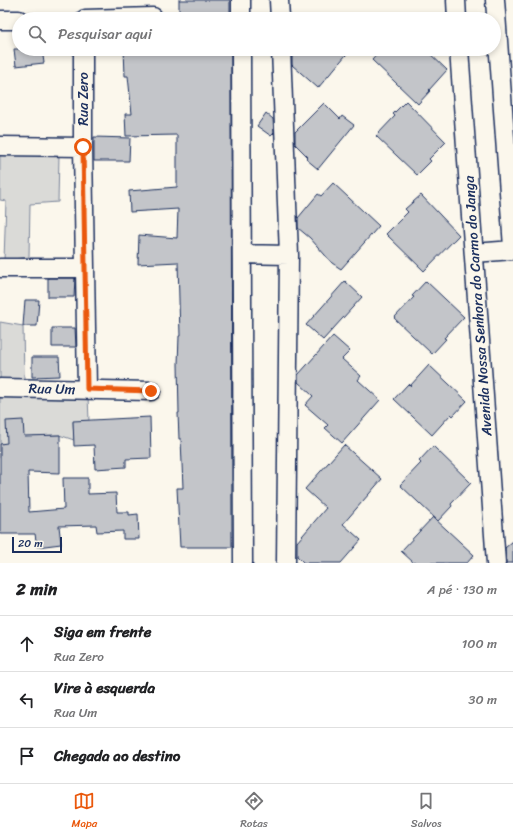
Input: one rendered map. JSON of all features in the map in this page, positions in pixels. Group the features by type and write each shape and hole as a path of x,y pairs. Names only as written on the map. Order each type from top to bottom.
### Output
{"street":[{"path":"240,0 241,12"},
{"path":"280,0 280,12"},
{"path":"456,0 457,12"},
{"path":"495,0 496,12"},
{"path":"0,20 12,20"},
{"name":"Rua Zero","path":"83,56 87,389"},
{"path":"241,56 243,563"},
{"path":"281,56 289,255 286,563"},
{"name":"Avenida Nossa Senhora do Carmo do Janga","path":"460,56 496,563"},
{"path":"499,56 513,247"},
{"path":"0,146 83,147"},
{"path":"474,252 513,250"},
{"path":"242,254 289,255"},
{"path":"0,268 85,268"},
{"name":"Rua Um","path":"0,388 151,391"}],"shaded area":[{"path":"0,155 59,155 58,202 30,204 29,257 4,260 6,201 0,200"},
{"path":"0,322 23,326 24,379 0,379"},
{"path":"0,396 88,396 89,421 73,422 74,440 59,435 33,436 28,471 0,458"}],"building":[{"path":"179,0 230,0 230,12 179,12"},
{"path":"15,56 43,56 44,63 16,66"},
{"path":"124,56 231,56 232,547 180,547 177,488 183,488 181,439 179,439 178,413 178,364 180,336 178,262 138,264 139,235 177,238 178,209 130,212 129,191 177,187 177,135 126,136 125,114 132,114 128,76 125,76"},
{"path":"292,56 345,56 318,88 292,65"},
{"path":"376,56 432,56 447,70 418,104 372,60"},
{"path":"406,101 446,142 429,159 431,161 417,175 376,136 395,116 393,114"},
{"path":"324,103 340,119 342,116 354,125 318,169 306,159 308,157 295,144 295,132"},
{"path":"266,113 273,119 274,133 271,136 257,126"},
{"path":"94,137 130,138 129,161 94,161"},
{"path":"333,183 379,226 341,269 332,263 310,238 298,228 298,218 318,194 321,196"},
{"path":"421,195 459,235 424,271 386,234 408,212 405,209"},
{"path":"48,278 75,278 74,297 48,297"},
{"path":"345,281 362,297 323,340 306,325"},
{"path":"426,281 464,317 444,338 446,339 432,354 394,318 414,297 412,296"},
{"path":"25,300 39,300 37,326 23,326"},
{"path":"52,328 75,328 76,347 52,347"},
{"path":"333,336 350,351 342,359 361,376 358,380 380,400 342,443 325,428 328,425 305,405 313,396 298,382 298,375"},
{"path":"32,357 59,357 60,376 32,377"},
{"path":"429,365 467,401 453,416 451,414 432,435 394,399 408,384 410,386"},
{"path":"150,417 151,458 126,459 126,467 95,469 94,445 74,446 73,421"},
{"path":"23,420 24,436 60,435 60,473 28,472 29,512 64,509 63,478 88,478 88,494 116,493 117,512 129,512 129,515 138,514 139,539 123,539 123,531 97,532 96,525 59,526 61,544 37,547 35,534 0,534 0,444 7,443 6,421"},
{"path":"344,445 382,479 343,524 361,540 341,563 304,563 297,556 297,542 326,508 305,489"},
{"path":"433,446 471,483 451,504 452,506 438,521 400,485 421,463 419,461"},
{"path":"433,517 474,555 467,563 414,563 401,551"},
{"path":"513,541 513,563 506,563 505,548"}],"route":[{"path":"83,147 87,389 151,391"}]}
